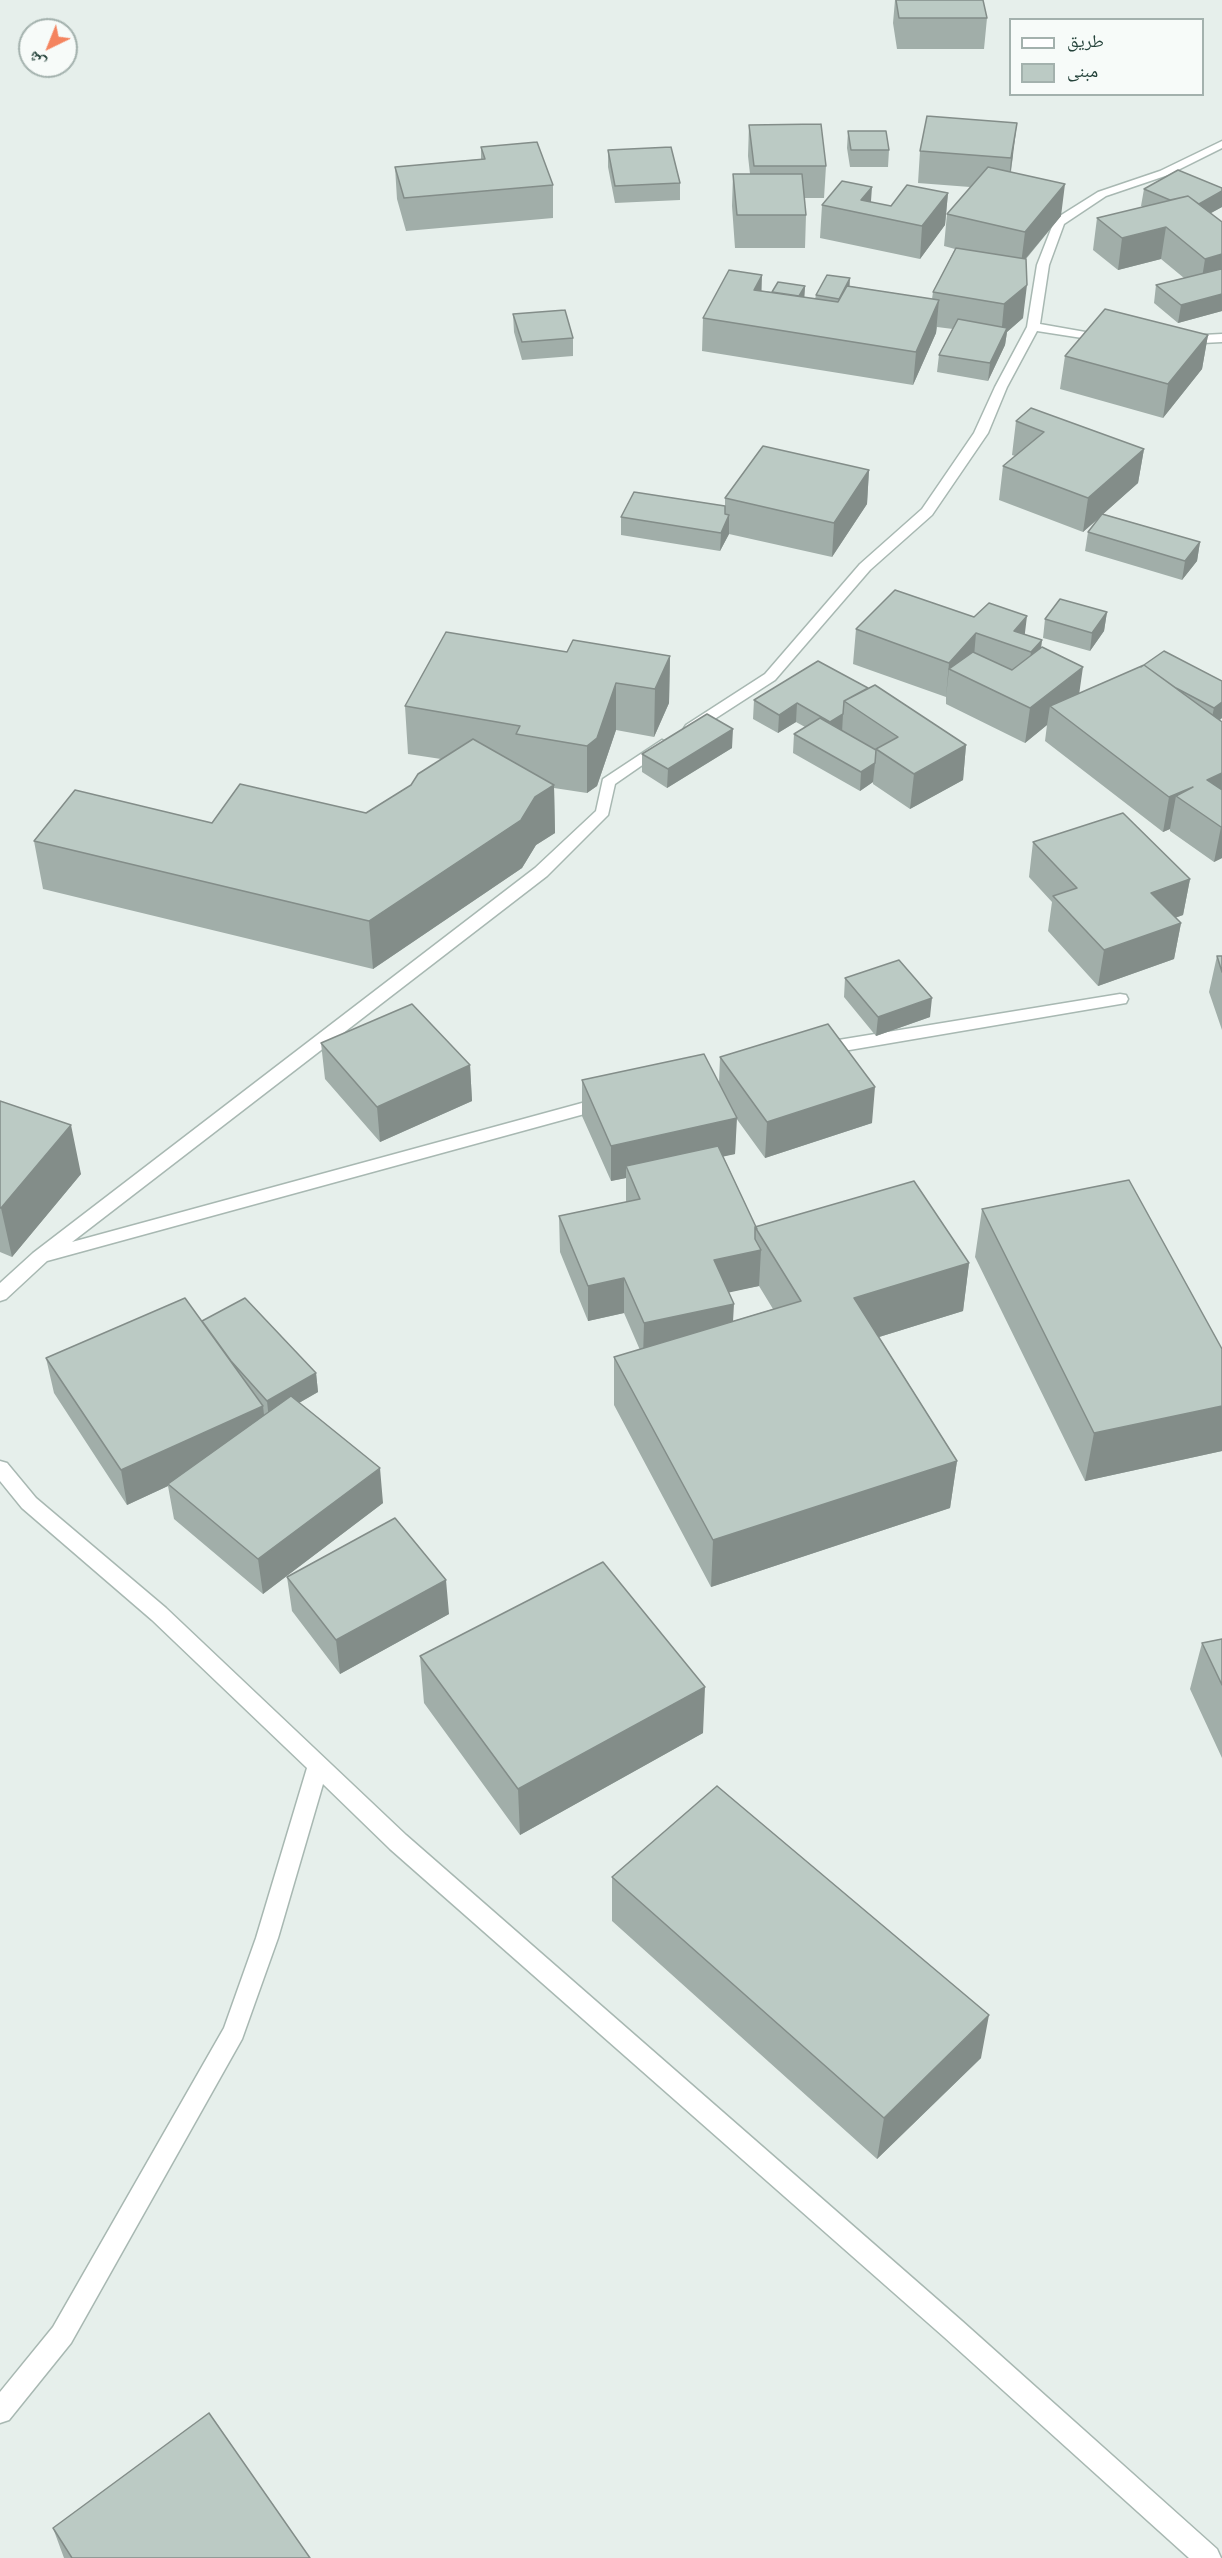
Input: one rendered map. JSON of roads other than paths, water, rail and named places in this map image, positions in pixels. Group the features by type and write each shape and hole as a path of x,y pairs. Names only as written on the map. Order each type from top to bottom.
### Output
{"street":[{"path":"0,1294 39,1258 541,872 603,812 608,782 770,677 865,567 927,512 981,433 1001,387 1033,327 1043,265 1059,222 1102,194 1164,173 1222,144"},
{"path":"1033,327 1116,340"},
{"path":"1170,340 1222,338"},
{"path":"806,1051 1120,999"},
{"path":"39,1258 621,1099"},
{"path":"0,1468 29,1503 159,1614 398,1842 944,2321 1208,2558"},
{"path":"0,2411 62,2335 234,2032 267,1938 318,1766"}]}
